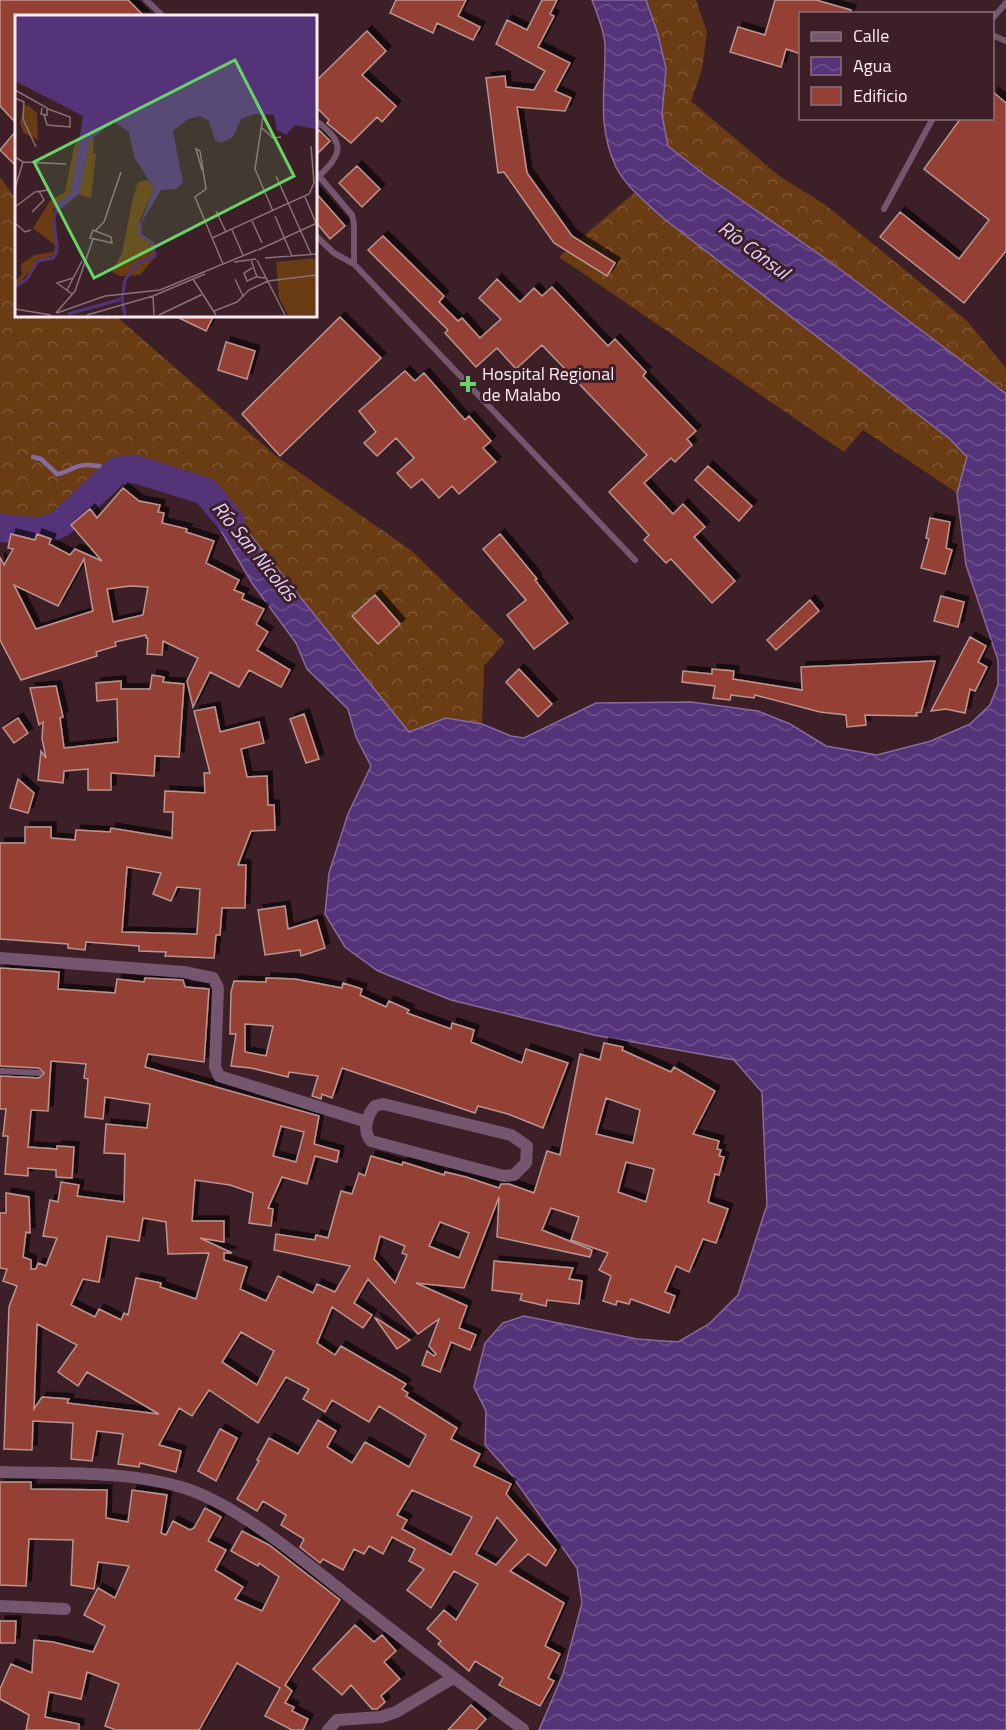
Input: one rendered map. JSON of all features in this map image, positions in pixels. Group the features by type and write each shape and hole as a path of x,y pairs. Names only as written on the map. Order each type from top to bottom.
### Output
{"street":[{"path":"0,958 184,972 213,978 219,988 215,1066 219,1076 367,1122"},
{"path":"383,1104 511,1134 527,1146 528,1154 522,1170 514,1175 504,1176 371,1141 366,1132 367,1122 368,1113 375,1106 383,1104"},
{"path":"0,1472 146,1479 183,1488 213,1501 248,1522 321,1575 453,1678 523,1729"},
{"path":"0,1606 65,1609"},
{"path":"328,1730 337,1720 381,1717 396,1712 453,1678"}],"lane":[{"path":"146,0 162,15"},
{"path":"994,18 1006,3"},
{"path":"884,209 932,120"},
{"path":"316,121 338,145 335,160 317,178 352,214 354,264"},
{"path":"316,236 334,253 354,264 635,560"},
{"path":"0,1071 39,1073"}],"green space":[{"path":"646,0 696,0 707,32 702,69 691,101 778,175 827,206 967,321 1006,368 1006,399 668,146 662,115 666,69 658,34"},
{"path":"0,177 15,198 15,316 116,316 276,456 412,551 505,642 484,666 482,724 446,718 409,732 214,490 197,493 195,490 129,468 44,538 0,532"},
{"path":"635,192 663,218 950,439 967,457 957,493 863,430 844,452 559,257"}],"water":[{"name":"Río Cónsul","path":"592,0 646,0 658,34 666,69 662,115 668,146 705,175 829,261 1006,394 1006,1730 539,1730 563,1674 582,1603 577,1568 510,1473 485,1445 486,1411 474,1387 485,1343 503,1323 524,1316 637,1339 678,1342 709,1324 738,1295 767,1205 762,1092 734,1060 594,1035 451,1000 378,971 345,947 325,914 329,873 348,814 371,766 356,737 348,709 307,669 296,643 252,583 197,493 214,490 409,732 446,718 482,724 511,736 524,738 596,703 691,702 758,711 790,724 826,746 877,755 931,741 970,724 990,705 998,685 998,660 966,565 957,493 967,457 950,439 663,218 625,181 616,167 606,136 603,106 605,44 602,27"}],"building":[{"path":"0,0 128,0 143,15 15,15 15,122 0,106"},
{"path":"396,0 466,0 458,16 480,27 473,40 437,23 433,33 390,13"},
{"path":"542,0 557,0 550,14 554,16 538,47 570,63 555,91 571,98 565,111 517,107 527,173 572,236 615,263 607,276 554,243 504,172 498,173 486,78 505,76 506,87 534,90 545,71 496,44 507,20 527,30"},
{"path":"775,0 816,0 851,10 850,12 799,12 799,53 786,49 781,67 730,52 738,27 765,35"},
{"path":"367,31 386,51 362,75 396,106 382,122 377,117 351,143 327,123 329,120 316,107 316,81"},
{"path":"994,93 1006,103 1006,251 964,303 880,237 900,212 959,259 989,220 924,169 960,120 994,120"},
{"path":"319,130 330,141 316,155 316,133"},
{"path":"15,132 15,165 0,150"},
{"path":"357,166 380,189 362,207 339,183"},
{"path":"316,193 345,226 330,239 316,222"},
{"path":"383,236 444,296 439,302 458,321 462,318 480,338 501,319 479,298 497,279 520,302 534,288 542,296 552,287 608,346 615,339 646,372 643,376 696,431 687,439 692,445 675,462 671,458 644,483 673,514 683,504 705,527 694,537 735,581 712,603 671,559 666,563 644,540 649,535 609,492 647,455 542,345 516,369 497,348 476,367 445,333 448,330 368,250"},
{"path":"175,316 214,316 206,331"},
{"path":"340,317 381,358 280,456 242,414"},
{"path":"226,342 255,351 247,379 218,370"},
{"path":"405,371 415,381 424,373 465,420 469,416 491,441 483,448 496,462 459,494 452,486 439,498 422,479 411,488 397,473 414,458 396,438 377,456 364,443 376,432 359,411"},
{"path":"708,466 752,506 739,521 695,480"},
{"path":"123,488 139,501 160,505 158,512 164,513 162,523 187,529 186,532 214,541 206,563 239,580 234,590 244,594 242,599 264,609 256,624 268,632 257,650 290,670 281,687 249,670 239,687 210,672 193,707 187,681 198,658 163,641 162,655 147,654 148,638 146,635 115,642 116,646 96,652 97,656 21,680 0,640 0,557 4,565 13,549 8,548 11,534 35,540 37,534 51,539 49,544 70,555 75,549 102,561 71,525 90,509 97,518","holes":["84,559 93,611 36,629 14,585 58,606","130,586 148,587 143,615 113,622 107,589"]},
{"path":"930,518 950,522 946,548 952,550 945,574 921,568 929,539 926,538"},
{"path":"500,534 537,579 535,580 568,623 534,649 507,615 526,600 483,549"},
{"path":"375,595 400,624 378,644 352,616"},
{"path":"941,596 964,602 958,627 934,621"},
{"path":"810,600 819,611 776,650 767,640"},
{"path":"970,637 986,646 978,662 987,667 975,691 970,689 965,713 946,709 931,711"},
{"path":"935,661 921,712 916,713 917,716 865,715 866,725 847,727 846,715 820,712 755,695 754,698 731,695 730,700 713,698 715,686 682,682 683,671 712,674 712,669 734,671 733,679 802,690 801,667"},
{"path":"519,669 552,704 538,717 506,682"},
{"path":"152,675 164,677 163,682 184,684 179,757 155,756 154,776 111,773 111,790 88,790 88,769 64,771 63,783 38,780 41,751 46,758 42,739 43,722 39,725 30,688 56,686 63,717 60,718 64,748 118,742 117,699 97,701 96,683 121,681 121,689 150,689"},
{"path":"215,707 220,732 259,722 264,743 241,749 247,777 267,776 268,805 274,805 275,830 251,831 238,865 246,865 245,908 222,908 220,935 216,935 214,958 165,956 166,952 139,951 139,946 86,942 85,950 68,948 68,944 0,939 0,843 25,843 25,827 51,827 51,838 75,840 76,830 110,832 111,828 172,838 173,812 164,812 165,791 205,793 204,773 210,773 194,711","holes":["127,867 161,873 153,894 171,901 177,887 200,889 197,934 122,932"]},
{"path":"304,714 319,759 306,763 290,719"},
{"path":"18,718 28,733 14,743 3,728"},
{"path":"18,779 34,793 28,813 10,808"},
{"path":"285,906 288,929 317,920 325,948 301,956 300,950 265,955 258,910"},
{"path":"0,968 59,972 58,989 115,993 117,979 144,982 145,978 183,980 185,987 209,989 204,1062 148,1054 145,1067 319,1116 314,1144 339,1151 337,1162 315,1156 307,1184 282,1177 268,1208 273,1209 271,1226 249,1223 253,1193 230,1185 195,1180 192,1221 224,1221 224,1242 200,1238 232,1253 224,1253 224,1260 247,1267 240,1289 266,1301 278,1276 313,1293 317,1284 335,1292 350,1266 274,1250 276,1234 315,1240 316,1235 328,1238 341,1191 352,1194 359,1173 365,1176 371,1156 402,1165 403,1162 444,1175 445,1172 466,1177 499,1188 501,1184 509,1184 534,1193 547,1151 560,1155 580,1054 600,1060 604,1043 623,1047 622,1050 671,1072 674,1067 715,1091 693,1134 719,1141 717,1149 721,1150 719,1156 724,1157 719,1175 715,1174 708,1202 728,1209 716,1243 703,1239 689,1272 676,1266 665,1292 675,1296 669,1313 631,1299 629,1304 617,1301 616,1305 603,1301 611,1276 599,1270 608,1253 571,1240 579,1217 551,1208 542,1230 592,1250 590,1257 497,1237 499,1197 464,1288 416,1283 467,1306 459,1328 476,1335 470,1350 451,1342 440,1372 422,1365 427,1351 434,1356 436,1354 429,1346 439,1319 418,1334 368,1279 354,1303 372,1315 363,1328 332,1307 317,1343 335,1355 341,1346 406,1384 402,1389 408,1393 406,1396 457,1428 451,1439 480,1454 474,1466 511,1484 506,1494 556,1550 546,1566 528,1554 510,1571 564,1603 545,1646 560,1654 548,1678 554,1681 540,1706 499,1685 503,1678 475,1661 469,1671 438,1644 441,1641 427,1629 444,1610 456,1620 478,1584 454,1571 431,1608 407,1590 424,1569 409,1561 415,1549 392,1537 383,1554 369,1546 364,1554 354,1549 343,1570 323,1559 320,1563 300,1547 304,1539 281,1525 286,1515 263,1501 257,1511 237,1499 259,1461 257,1460 269,1438 298,1454 318,1420 336,1431 327,1447 352,1463 365,1442 409,1467 426,1435 379,1406 369,1422 332,1400 325,1412 303,1399 309,1389 286,1377 258,1423 209,1390 192,1416 179,1408 159,1445 181,1451 176,1472 140,1463 139,1467 118,1464 123,1434 97,1431 92,1461 71,1459 73,1423 33,1421 32,1450 4,1449 9,1307 17,1286 3,1281 7,1269 0,1268 0,1213 6,1213 6,1193 29,1197 30,1233 26,1232 23,1257 31,1260 31,1269 36,1269 38,1263 46,1266 57,1238 43,1236 50,1200 58,1202 61,1182 79,1185 77,1196 124,1202 125,1154 104,1153 106,1124 147,1128 150,1104 105,1097 103,1119 85,1117 88,1079 84,1078 86,1064 51,1061 48,1111 31,1110 28,1147 57,1149 57,1146 74,1147 72,1178 56,1177 56,1170 28,1168 28,1176 5,1174 8,1136 3,1136 6,1109 0,1109 0,1076 39,1078 44,1073 39,1068 0,1066","holes":["606,1098 640,1110 633,1143 596,1134","281,1126 304,1132 296,1162 273,1156","626,1162 654,1169 646,1202 618,1192","143,1218 166,1222 168,1254 209,1253 196,1299 160,1287 161,1283 136,1278 128,1315 124,1313 121,1320 99,1309 95,1317 71,1305 83,1279 99,1282 107,1236 139,1241","440,1222 469,1233 459,1258 429,1246","380,1236 405,1246 402,1253 407,1255 395,1283 374,1259","37,1324 77,1345 58,1372 78,1386 87,1372 159,1414 67,1403 69,1399 42,1397 34,1409","241,1332 274,1351 257,1385 222,1362","412,1490 472,1517 451,1555 402,1529 407,1520 397,1515","497,1517 517,1540 496,1565 476,1554"]},
{"path":"266,978 295,979 342,988 343,983 362,989 360,995 386,1007 389,1001 409,1010 407,1013 451,1029 452,1023 474,1030 471,1042 522,1063 526,1049 568,1063 543,1128 508,1114 478,1106 475,1113 342,1068 332,1098 322,1094 321,1099 312,1096 318,1076 289,1072 288,1077 251,1068 231,1066 236,1034 230,1034 231,992 234,981 266,982","holes":["245,1024 273,1026 266,1056 245,1052"]},
{"path":"494,1261 573,1268 569,1279 582,1281 579,1304 547,1300 546,1306 520,1300 522,1294 492,1290"},
{"path":"376,1318 410,1340 397,1349"},
{"path":"220,1429 237,1438 216,1481 198,1471"},
{"path":"0,1482 31,1482 31,1489 107,1490 106,1518 128,1522 132,1490 167,1495 161,1533 166,1535 173,1521 190,1530 194,1528 205,1508 221,1517 208,1541 226,1550 215,1570 243,1587 235,1599 262,1611 279,1577 259,1563 258,1566 231,1551 242,1531 269,1545 340,1600 285,1685 292,1691 285,1703 294,1707 292,1711 308,1719 303,1730 292,1730 265,1716 280,1688 237,1663 199,1730 116,1730 105,1726 119,1684 87,1672 81,1699 49,1692 45,1717 79,1724 79,1730 26,1730 29,1715 0,1699 0,1689 11,1664 32,1673 34,1640 53,1642 93,1652 105,1626 84,1615 98,1588 115,1598 129,1566 98,1562 94,1589 71,1585 73,1540 29,1539 26,1586 0,1585"},
{"path":"0,1621 16,1621 15,1643 0,1643"},
{"path":"355,1625 374,1642 382,1635 396,1651 384,1662 400,1679 381,1696 385,1702 377,1709 372,1709 351,1685 342,1695 313,1669"},
{"path":"471,1705 486,1719 476,1730 448,1730"}],"waterway":[{"path":"33,457 41,459 57,474 84,465 117,471"},
{"name":"Río San Nicolás","path":"0,528 35,531 49,529 61,523 117,471 135,469 205,491 230,520"}],"place":[{"name":"Hospital Regional de Malabo","path":"468,384"}]}
